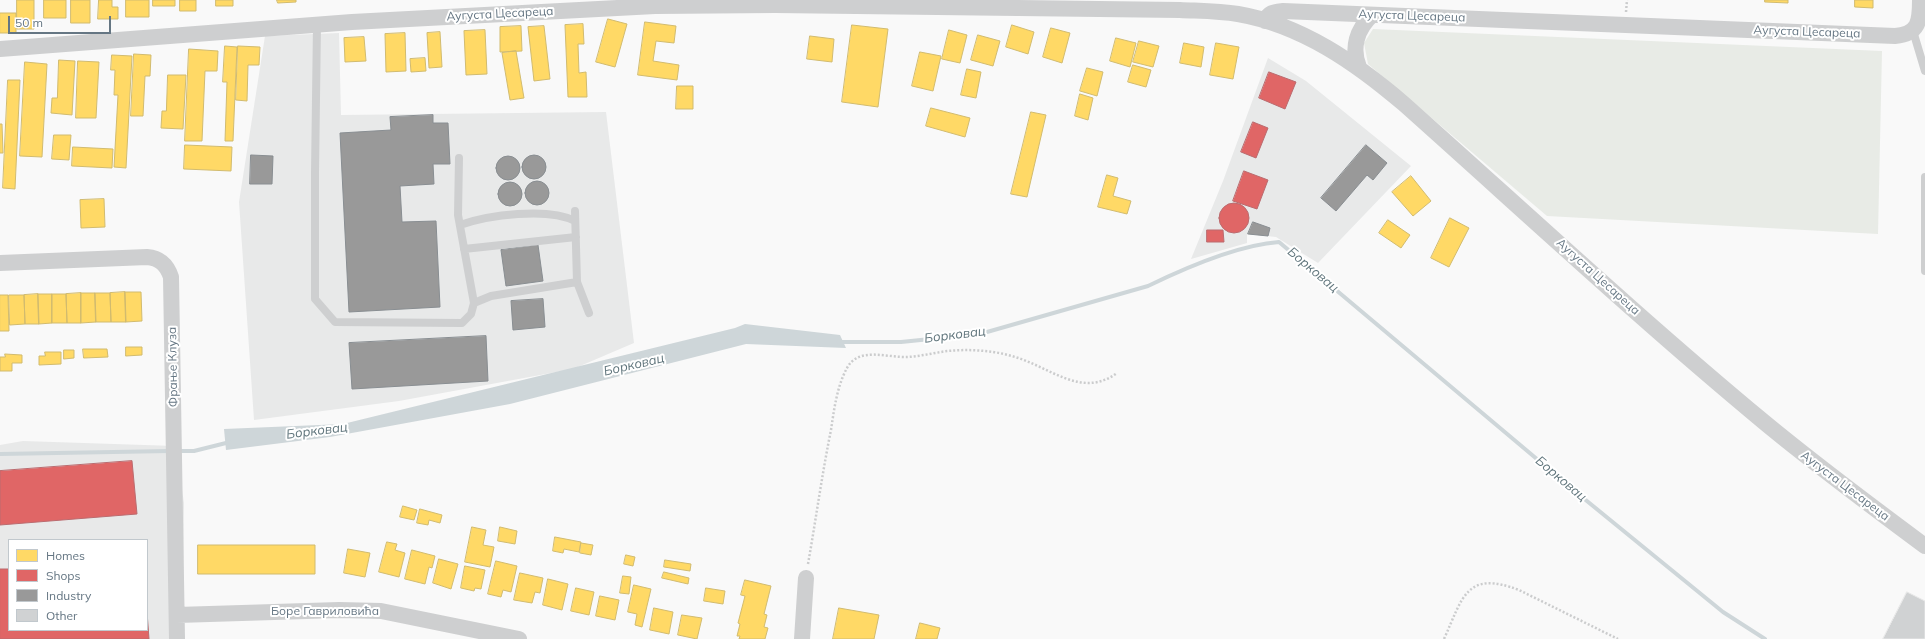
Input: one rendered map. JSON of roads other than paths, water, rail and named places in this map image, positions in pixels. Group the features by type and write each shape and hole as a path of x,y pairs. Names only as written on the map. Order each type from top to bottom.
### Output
{"street":[{"path":"1913,31 1918,24 1920,0"},
{"name":"Аугуста Цесареца","path":"0,49 318,24 707,5 1199,11 1238,14 1265,21 1310,39 1359,67 1404,104 1667,338 1764,422 1806,456 1925,546"},
{"name":"Аугуста Цесареца","path":"1265,21 1267,16 1272,12 1282,11 1895,36 1913,31"},
{"path":"1359,67 1355,52 1356,41 1362,27 1372,15"},
{"name":"Фрање Клуза","path":"0,263 147,257 157,258 166,266 171,277 177,639"},
{"path":"802,639 806,578"},
{"name":"Боре Гавриловића","path":"177,615 324,610 381,611 519,639"}],"lane":[{"path":"318,24 315,173 315,299 335,322 462,323 471,314 474,303 458,215 459,158"},
{"path":"1913,31 1925,71"},
{"path":"1925,177 1925,272"},
{"path":"575,211 577,282 589,313"},
{"path":"460,225 478,219 544,213 569,218 576,221"},
{"path":"464,249 576,237"},
{"path":"474,303 491,296 577,282"}],"water":[{"path":"745,324 840,335 846,348 746,344 510,404 330,437 226,450 224,429 343,424 735,328"}],"waterway":[{"name":"Борковац","path":"838,342 901,342 980,334 1148,286 1178,272 1230,252 1263,244 1279,242 1582,497 1723,612 1765,639"},
{"name":"Борковац","path":"176,451 194,451 230,442"},
{"name":"Борковац","path":"0,454 170,451"}]}
